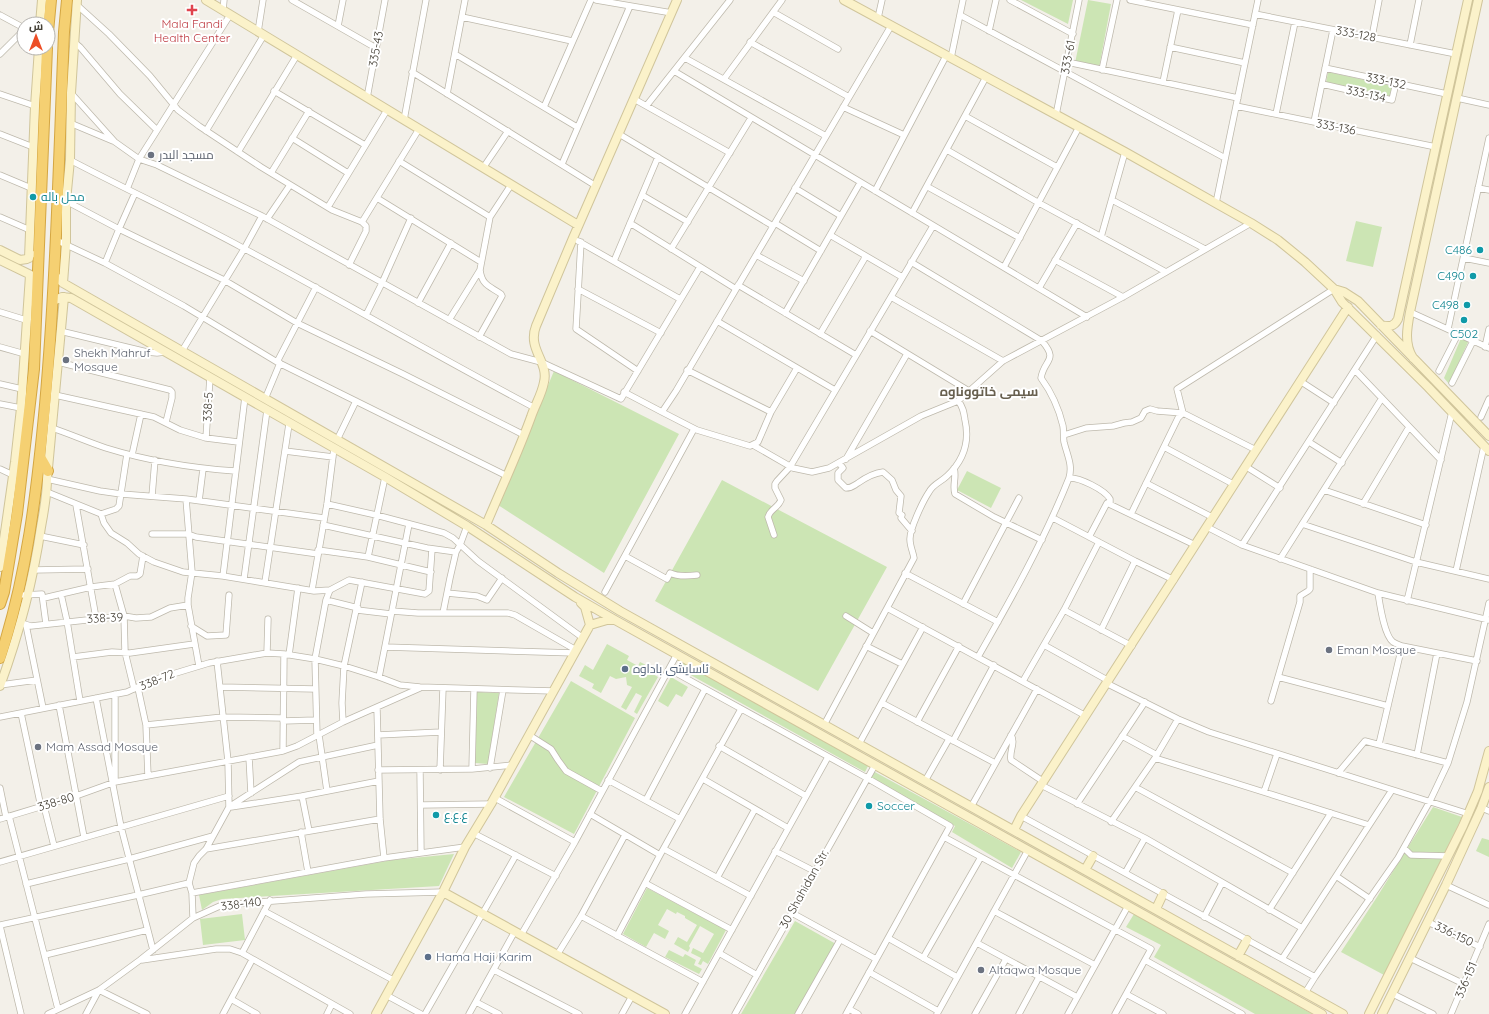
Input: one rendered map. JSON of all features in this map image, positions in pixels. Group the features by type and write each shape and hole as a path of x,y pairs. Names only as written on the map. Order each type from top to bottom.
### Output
{"highway":[{"path":"51,0 58,5 64,4 67,0"},
{"path":"50,16 51,0"},
{"path":"0,658 10,643 23,595 40,457 53,301 64,32 67,0"},
{"path":"56,25 62,27 64,32"},
{"path":"0,604 4,592 7,525 13,513 19,462 34,369 34,277 38,237 47,56"},
{"path":"40,457 48,475"},
{"path":"31,524 42,525"}],"main road":[{"path":"41,16 42,0"},
{"path":"206,0 578,225"},
{"path":"486,524 524,435 545,379 544,370 533,342 534,332 572,238 677,0"},
{"path":"844,0 1125,152 1251,223 1295,254 1334,289 1339,298 1428,387 1487,449"},
{"path":"1381,325 1393,325 1398,319 1468,0"},
{"path":"1413,358 1409,353 1407,342 1410,312 1478,0"},
{"path":"63,283 66,244 66,201 70,160 71,93 77,2"},
{"path":"29,258 34,106 38,56"},
{"path":"1442,119 1452,121"},
{"path":"29,258 38,237"},
{"path":"0,250 20,260 29,258"},
{"path":"0,260 34,277 26,320 19,462 13,475 13,513"},
{"path":"54,275 63,283 486,524 558,573 636,620 1342,1014"},
{"path":"1334,289 1344,292 1354,298 1434,380 1488,432"},
{"path":"53,301 64,297 71,298 245,397 289,424 385,477 466,526 575,597 615,620 1322,1014"},
{"path":"0,686 10,643 24,624 23,595 33,570 42,525 47,492 64,297"},
{"path":"1014,830 1021,816 1109,683 1212,517 1348,307"},
{"path":"1428,387 1434,380"},
{"path":"300,429 306,422"},
{"path":"0,564 7,525"},
{"path":"551,582 558,573"},
{"path":"376,1014 443,892 465,847 493,801 590,625 585,607 575,597"},
{"path":"590,625 607,620 615,620"},
{"path":"631,629 636,620"},
{"path":"1369,1014 1469,814 1478,791 1489,751"},
{"path":"931,796 935,792 936,787"},
{"path":"1382,1014 1485,809 1489,787"},
{"path":"943,802 944,797 948,793"},
{"path":"1085,870 1093,856"},
{"path":"443,892 665,1014"},
{"path":"1156,909 1163,894"},
{"path":"1183,936 1188,928"},
{"path":"1238,956 1247,940"}],"street":[{"path":"127,189 139,159 226,13 224,0"},
{"path":"206,131 261,33 263,0"},
{"path":"292,0 376,48"},
{"path":"338,26 343,0"},
{"name":"335-43","path":"367,98 385,0"},
{"path":"404,120 426,0"},
{"path":"447,94 465,0"},
{"path":"544,107 591,0"},
{"path":"596,0 672,13"},
{"path":"647,105 730,0"},
{"path":"724,79 782,0"},
{"path":"878,18 882,0"},
{"path":"875,191 904,135 949,57 963,0"},
{"path":"989,31 996,0"},
{"path":"1010,0 1073,34"},
{"name":"333-61","path":"1056,115 1080,0"},
{"path":"1102,70 1117,0"},
{"path":"1130,0 1160,3 1178,10 1253,25"},
{"path":"1216,203 1258,0"},
{"path":"1372,37 1380,0"},
{"path":"1410,45 1419,0"},
{"path":"77,2 150,76 178,110 206,131 290,185 328,208 362,222 366,226 366,231 349,265"},
{"path":"562,164 630,6"},
{"path":"1163,82 1178,10"},
{"path":"773,12 838,49"},
{"name":"333-128","path":"1255,14 1456,54"},
{"path":"0,15 16,24"},
{"path":"960,15 1225,158"},
{"path":"462,17 572,41"},
{"path":"1276,114 1295,22"},
{"path":"662,412 676,391 891,26"},
{"path":"1314,122 1333,30"},
{"path":"0,54 16,37"},
{"path":"74,42 120,94 157,130"},
{"path":"750,42 849,97"},
{"path":"1170,47 1245,63"},
{"path":"455,54 577,127"},
{"path":"238,152 296,55"},
{"path":"684,58 826,136"},
{"path":"1067,62 1238,98"},
{"name":"333-132","path":"1325,68 1448,94"},
{"path":"674,71 1087,316"},
{"path":"412,72 596,186"},
{"path":"912,213 928,187 986,77"},
{"name":"333-134","path":"1322,84 1392,100 1396,83"},
{"path":"274,91 366,145"},
{"path":"71,93 115,142"},
{"path":"0,94 34,106"},
{"path":"1457,98 1489,105"},
{"path":"634,99 730,153"},
{"name":"333-136","path":"1236,106 1436,147"},
{"path":"843,107 904,135"},
{"path":"328,208 387,110"},
{"path":"271,173 309,111"},
{"path":"965,116 1058,167"},
{"path":"671,249 751,118"},
{"path":"70,123 115,142 139,159 157,165 265,217 511,354 541,362 621,400 624,392 661,333 700,266"},
{"path":"1004,267 1079,127"},
{"path":"362,222 419,129"},
{"path":"483,168 508,131"},
{"path":"0,134 33,147"},
{"path":"619,134 821,250"},
{"path":"292,138 348,173"},
{"path":"1448,329 1489,138"},
{"path":"947,150 1039,203 1166,272"},
{"path":"1101,237 1125,152"},
{"path":"614,261 658,157"},
{"path":"70,160 244,248 534,408"},
{"path":"400,162 490,217"},
{"path":"0,175 31,188"},
{"path":"785,313 860,182"},
{"path":"182,351 244,248 265,217 290,185"},
{"path":"479,337 502,296 481,279 480,270 490,217 511,185"},
{"path":"928,187 1020,238"},
{"path":"795,188 841,216"},
{"path":"1478,188 1489,190"},
{"path":"105,263 135,193"},
{"path":"642,195 688,222"},
{"path":"377,198 481,262"},
{"path":"1112,200 1205,249"},
{"path":"66,201 224,280 297,323 524,435"},
{"path":"0,217 30,230"},
{"path":"366,315 411,218"},
{"path":"1039,288 1077,223"},
{"path":"624,392 694,429 750,446 754,445 790,467 812,472 829,468 921,416 958,401 1003,362 1123,297 1251,223"},
{"path":"630,224 700,266 785,313 856,355"},
{"path":"774,535 768,517 771,511 776,508 780,500 775,484 790,467 933,226"},
{"path":"830,235 902,278"},
{"path":"572,238 680,299"},
{"path":"56,240 105,263 203,317 278,362 507,476"},
{"path":"581,242 576,329 638,371"},
{"path":"418,303 451,243"},
{"path":"756,255 804,281"},
{"path":"820,334 866,256"},
{"path":"1464,258 1489,263"},
{"path":"1055,260 1123,297"},
{"path":"911,262 1042,341 1049,350 1049,362 1043,370 1041,378 1050,390 1058,409 1064,435 1064,443 1072,471 1053,518 1030,566 978,657"},
{"path":"449,320 480,270"},
{"path":"265,398 278,362 316,288"},
{"path":"578,289 661,333"},
{"path":"1183,413 1177,389 1334,289"},
{"path":"890,297 1003,362"},
{"path":"0,312 26,320"},
{"path":"1410,312 1473,341 1487,345 1489,329"},
{"path":"717,321 835,390"},
{"path":"870,331 969,391"},
{"path":"60,332 147,352 165,352"},
{"path":"1439,371 1458,334"},
{"path":"1242,545 1377,335"},
{"path":"1452,384 1473,341"},
{"path":"0,347 25,354"},
{"path":"846,459 908,354"},
{"path":"58,362 170,390 172,392 172,398 166,422"},
{"path":"754,445 758,442 771,412 797,368"},
{"path":"687,370 771,412"},
{"path":"1355,370 1441,460"},
{"name":"338-5","path":"206,438 210,377"},
{"path":"1300,381 1334,403"},
{"path":"0,384 22,389"},
{"path":"55,395 141,414 166,422 180,430 206,438 238,442"},
{"path":"223,576 238,442 245,397"},
{"path":"1280,559 1382,398"},
{"path":"1481,417 1489,399"},
{"path":"337,440 356,401"},
{"path":"824,725 914,558 910,540 912,531 916,517 929,491 934,485 947,476 961,460 964,454 968,430 963,408 958,401"},
{"path":"0,404 21,408"},
{"path":"1064,435 1086,428 1113,426 1132,422 1141,418 1145,411 1150,408 1157,411 1183,413 1256,450"},
{"path":"244,579 267,410"},
{"path":"1408,601 1452,412"},
{"path":"1131,514 1178,418 1183,413"},
{"path":"47,492 101,514 118,508 141,414"},
{"path":"265,582 289,424"},
{"path":"1363,504 1409,427"},
{"path":"52,428 105,447 155,460 203,469 235,471"},
{"path":"605,592 694,429"},
{"path":"1309,442 1342,463"},
{"path":"1164,447 1234,484"},
{"path":"312,590 327,504 334,448"},
{"path":"1456,571 1487,449"},
{"path":"285,451 333,457"},
{"path":"152,496 155,460"},
{"path":"839,463 843,468 838,473 838,480 846,488 852,488 859,482 884,472 892,480 896,490 901,496 899,513 902,516 901,518 912,531"},
{"path":"1245,466 1280,488"},
{"path":"954,468 955,478 953,488 955,494 1042,540"},
{"path":"0,469 13,475"},
{"path":"199,501 203,469"},
{"path":"48,475 100,490 121,494 186,498 324,518"},
{"path":"368,557 385,477"},
{"path":"1070,478 1076,478 1106,493 1110,499 1110,504"},
{"path":"1146,483 1212,517"},
{"path":"1324,490 1426,526"},
{"path":"186,498 192,572 188,605 198,666"},
{"path":"963,604 1019,498"},
{"path":"1089,537 1107,503 1195,546"},
{"path":"327,504 444,533 453,538 502,578 583,638"},
{"path":"76,505 96,618"},
{"path":"101,514 104,523 111,533 127,543 139,554 174,570 312,590 330,590 347,581 362,582 425,594 429,591 432,549"},
{"path":"1053,518 1174,580"},
{"path":"379,677 409,524"},
{"path":"1302,524 1416,562 1489,579"},
{"path":"323,525 432,549 456,552"},
{"path":"443,613 456,552 460,545 466,526"},
{"path":"1206,527 1242,545 1378,593 1487,620"},
{"path":"152,534 188,534 196,538 368,557 431,572"},
{"path":"40,536 84,545"},
{"path":"1023,681 1064,610 1099,542"},
{"path":"44,598 91,587 115,584 130,576 137,576 140,574 143,556"},
{"path":"625,556 667,579 670,573 676,576 697,575"},
{"path":"1101,630 1135,561"},
{"path":"33,570 88,569"},
{"path":"1271,701 1300,602 1300,596 1308,592 1310,589 1310,569"},
{"path":"905,573 998,622"},
{"path":"447,593 477,596 487,600 502,578"},
{"path":"343,722 342,703 344,666 358,609 362,582"},
{"path":"115,584 124,616 125,652 146,725 148,776"},
{"path":"283,751 283,688 298,588"},
{"path":"327,791 316,720 315,659 326,600 330,590"},
{"path":"1378,593 1383,619 1389,635 1394,643 1402,646 1477,661"},
{"path":"23,595 42,594 44,598 46,624"},
{"path":"61,594 80,701"},
{"path":"191,626 207,636 226,634 229,595"},
{"path":"326,600 358,609 392,613 508,613 516,615 575,652"},
{"path":"1305,993 1404,848 1430,801 1448,763 1477,661 1487,620 1489,603"},
{"name":"338-39","path":"24,624 31,626 66,621 124,616 136,618 151,616 170,608 188,605"},
{"path":"887,608 1086,716"},
{"path":"1064,610 1132,646"},
{"path":"846,616 873,633"},
{"path":"267,653 268,619"},
{"path":"24,624 43,708"},
{"path":"859,744 923,627"},
{"path":"73,657 125,652 130,653 194,644"},
{"path":"1044,645 1145,702 1178,719 1209,732 1469,814"},
{"path":"866,646 902,664"},
{"path":"917,722 959,646"},
{"path":"1379,744 1402,646"},
{"path":"385,647 575,652"},
{"name":"338-72","path":"0,717 127,692 153,680 198,666 217,661 267,653 287,654 315,659 344,666 400,685 443,688 554,691"},
{"path":"1417,755 1437,653"},
{"path":"469,1014 494,970 556,876 677,654"},
{"path":"217,661 228,761 229,807"},
{"path":"925,781 951,740 994,665"},
{"path":"669,669 867,778 950,826 847,1011 858,1014"},
{"path":"1278,677 1388,706"},
{"path":"0,686 37,680"},
{"path":"220,687 316,689"},
{"name":"338-80","path":"0,819 114,783 283,751 297,746 343,722 420,687"},
{"path":"440,770 443,688"},
{"path":"472,769 474,689"},
{"path":"646,800 705,689"},
{"path":"971,806 1037,689"},
{"path":"490,768 503,690"},
{"path":"114,783 115,694"},
{"path":"96,698 114,783 121,827 153,950"},
{"path":"1077,804 1145,702"},
{"path":"882,703 995,763"},
{"path":"59,705 84,837"},
{"path":"376,708 380,819 384,858"},
{"path":"617,936 660,855 703,779 719,746 741,709"},
{"path":"21,713 42,806 54,846"},
{"path":"146,725 223,717 316,720"},
{"path":"1111,822 1156,756 1178,719"},
{"path":"378,735 441,732"},
{"path":"529,735 551,748 566,771 602,791"},
{"path":"1011,735 1013,740 1010,754 1011,760 1043,784 1077,804 1145,838 1302,928"},
{"path":"1122,736 1156,756 1369,825"},
{"path":"1338,773 1363,742 1368,741 1448,763"},
{"path":"193,918 192,893 189,882 194,863 206,850 229,807 299,762 378,745"},
{"path":"719,746 806,796"},
{"path":"1264,792 1277,754"},
{"path":"248,757 251,793"},
{"path":"686,1014 828,757"},
{"path":"378,770 472,769 513,765"},
{"name":"30 Shahidan Str.","path":"735,1014 814,871 875,765"},
{"path":"420,770 421,853"},
{"path":"703,779 788,828"},
{"path":"608,780 680,819"},
{"path":"229,807 302,796 379,781"},
{"path":"1135,787 1293,873"},
{"path":"0,788 58,1009"},
{"path":"1282,959 1392,790"},
{"path":"0,862 229,796"},
{"path":"302,796 309,831"},
{"path":"421,806 493,801 575,842"},
{"path":"717,878 755,809"},
{"path":"1269,910 1330,813"},
{"path":"590,814 660,855"},
{"path":"1021,816 1315,977"},
{"path":"206,850 380,819"},
{"path":"301,832 308,872"},
{"path":"473,833 556,876"},
{"path":"557,954 581,916 625,835"},
{"path":"26,884 129,860 213,836"},
{"path":"944,837 1151,949 1115,1014"},
{"path":"1125,873 1145,838"},
{"path":"192,893 384,858 465,847"},
{"path":"1404,848 1411,855 1448,856"},
{"path":"664,849 751,896"},
{"path":"869,972 938,1012 1028,850"},
{"path":"775,851 814,871"},
{"path":"425,1014 516,855"},
{"path":"924,958 981,857"},
{"path":"1336,876 1370,899"},
{"path":"21,1014 0,926 189,882"},
{"path":"646,883 732,930"},
{"path":"1204,917 1222,883"},
{"path":"1446,885 1489,905"},
{"name":"338-140","path":"48,1014 98,990 140,960 193,918 222,905 270,900 366,894 443,892"},
{"path":"242,953 270,900"},
{"path":"1068,1014 1128,906"},
{"path":"264,911 394,981"},
{"path":"994,911 1095,964"},
{"path":"792,913 876,959"},
{"path":"581,916 703,982"},
{"name":"336-150","path":"1428,922 1480,947"},
{"name":"336-151","path":"1451,1014 1489,924"},
{"path":"45,955 147,930"},
{"path":"888,938 957,977"},
{"path":"798,1014 840,940"},
{"path":"976,943 1077,997"},
{"path":"140,960 216,949 230,949 242,953 350,1014"},
{"path":"719,953 757,974"},
{"path":"1410,958 1464,984"},
{"path":"975,1014 1006,959"},
{"path":"223,1014 252,960"},
{"path":"1145,960 1235,1012 1242,1014"},
{"path":"494,970 579,1014"},
{"path":"1019,1014 1040,977"},
{"path":"86,1014 98,990 138,1012 147,1014"},
{"path":"1126,994 1162,1014"},
{"path":"1393,994 1433,1014"},
{"path":"386,995 421,1014"},
{"path":"622,1014 632,996"},
{"path":"231,999 257,1014"},
{"path":"476,1002 499,1014"},
{"path":"327,1014 332,1004"}],"green space":[{"path":"1021,0 1073,0 1068,24"},
{"path":"1088,0 1111,4 1099,68 1075,63"},
{"path":"1328,72 1392,86 1390,96 1326,83"},
{"path":"1356,221 1382,227 1373,267 1346,261"},
{"path":"1462,336 1469,340 1449,384 1444,378"},
{"path":"554,371 679,434 604,573 498,505"},
{"path":"967,471 1001,488 991,508 957,490"},
{"path":"722,480 887,567 818,691 655,601"},
{"path":"607,644 629,656 627,660 638,666 640,662 656,670 653,674 658,677 637,714 634,712 642,696 636,693 626,710 621,707 632,687 627,685 626,677 616,679 610,676 601,693 592,688 594,684 579,676 585,665 593,670"},
{"path":"682,660 869,764 865,772 678,668"},
{"path":"671,677 688,687 682,697 676,694 668,707 658,701"},
{"path":"571,681 635,718 574,834 504,797"},
{"path":"477,692 499,693 488,764 475,763"},
{"path":"873,771 1021,852 1012,868 952,832 955,826 868,778"},
{"path":"1433,807 1462,817 1384,975 1341,952"},
{"path":"1482,838 1489,840 1489,857 1476,851"},
{"path":"454,854 439,886 222,899 213,902 202,910 199,895 392,860"},
{"path":"647,888 726,930 708,964 703,961 701,965 698,964 701,958 691,953 693,948 703,953 714,934 700,926 689,946 690,948 688,952 674,944 678,937 687,942 697,925 677,912 676,914 667,909 658,925 669,931 665,939 654,933 646,947 623,934"},
{"path":"242,914 245,940 203,945 200,919"},
{"path":"1134,914 1312,1014 1255,1014 1154,957 1161,945 1126,927"},
{"path":"795,921 836,944 796,1014 741,1014"},
{"path":"669,950 683,957 685,954 696,960 694,965 702,969 699,974 665,957"}],"place":[{"name":"Mala Fandi Health Center","path":"192,10"},
{"name":"مسجد البدر","path":"151,155"},
{"name":"محل باله","path":"33,197"},
{"name":"C486","path":"1480,250"},
{"name":"C490","path":"1473,276"},
{"name":"C498","path":"1467,305"},
{"name":"C502","path":"1464,320"},
{"name":"Shekh Mahruf Mosque","path":"66,360"},
{"name":"Eman Mosque","path":"1329,650"},
{"name":"ئاسايشى باداوه","path":"625,669"},
{"name":"Mam Assad Mosque","path":"38,747"},
{"name":"Soccer","path":"869,806"},
{"name":"ع.ع.ع","path":"436,815"},
{"name":"Hama Haji Karim","path":"428,957"},
{"name":"Altaqwa Mosque","path":"981,970"}],"district":[{"name":"سیمی خاتووناوه","path":"989,391"}]}
